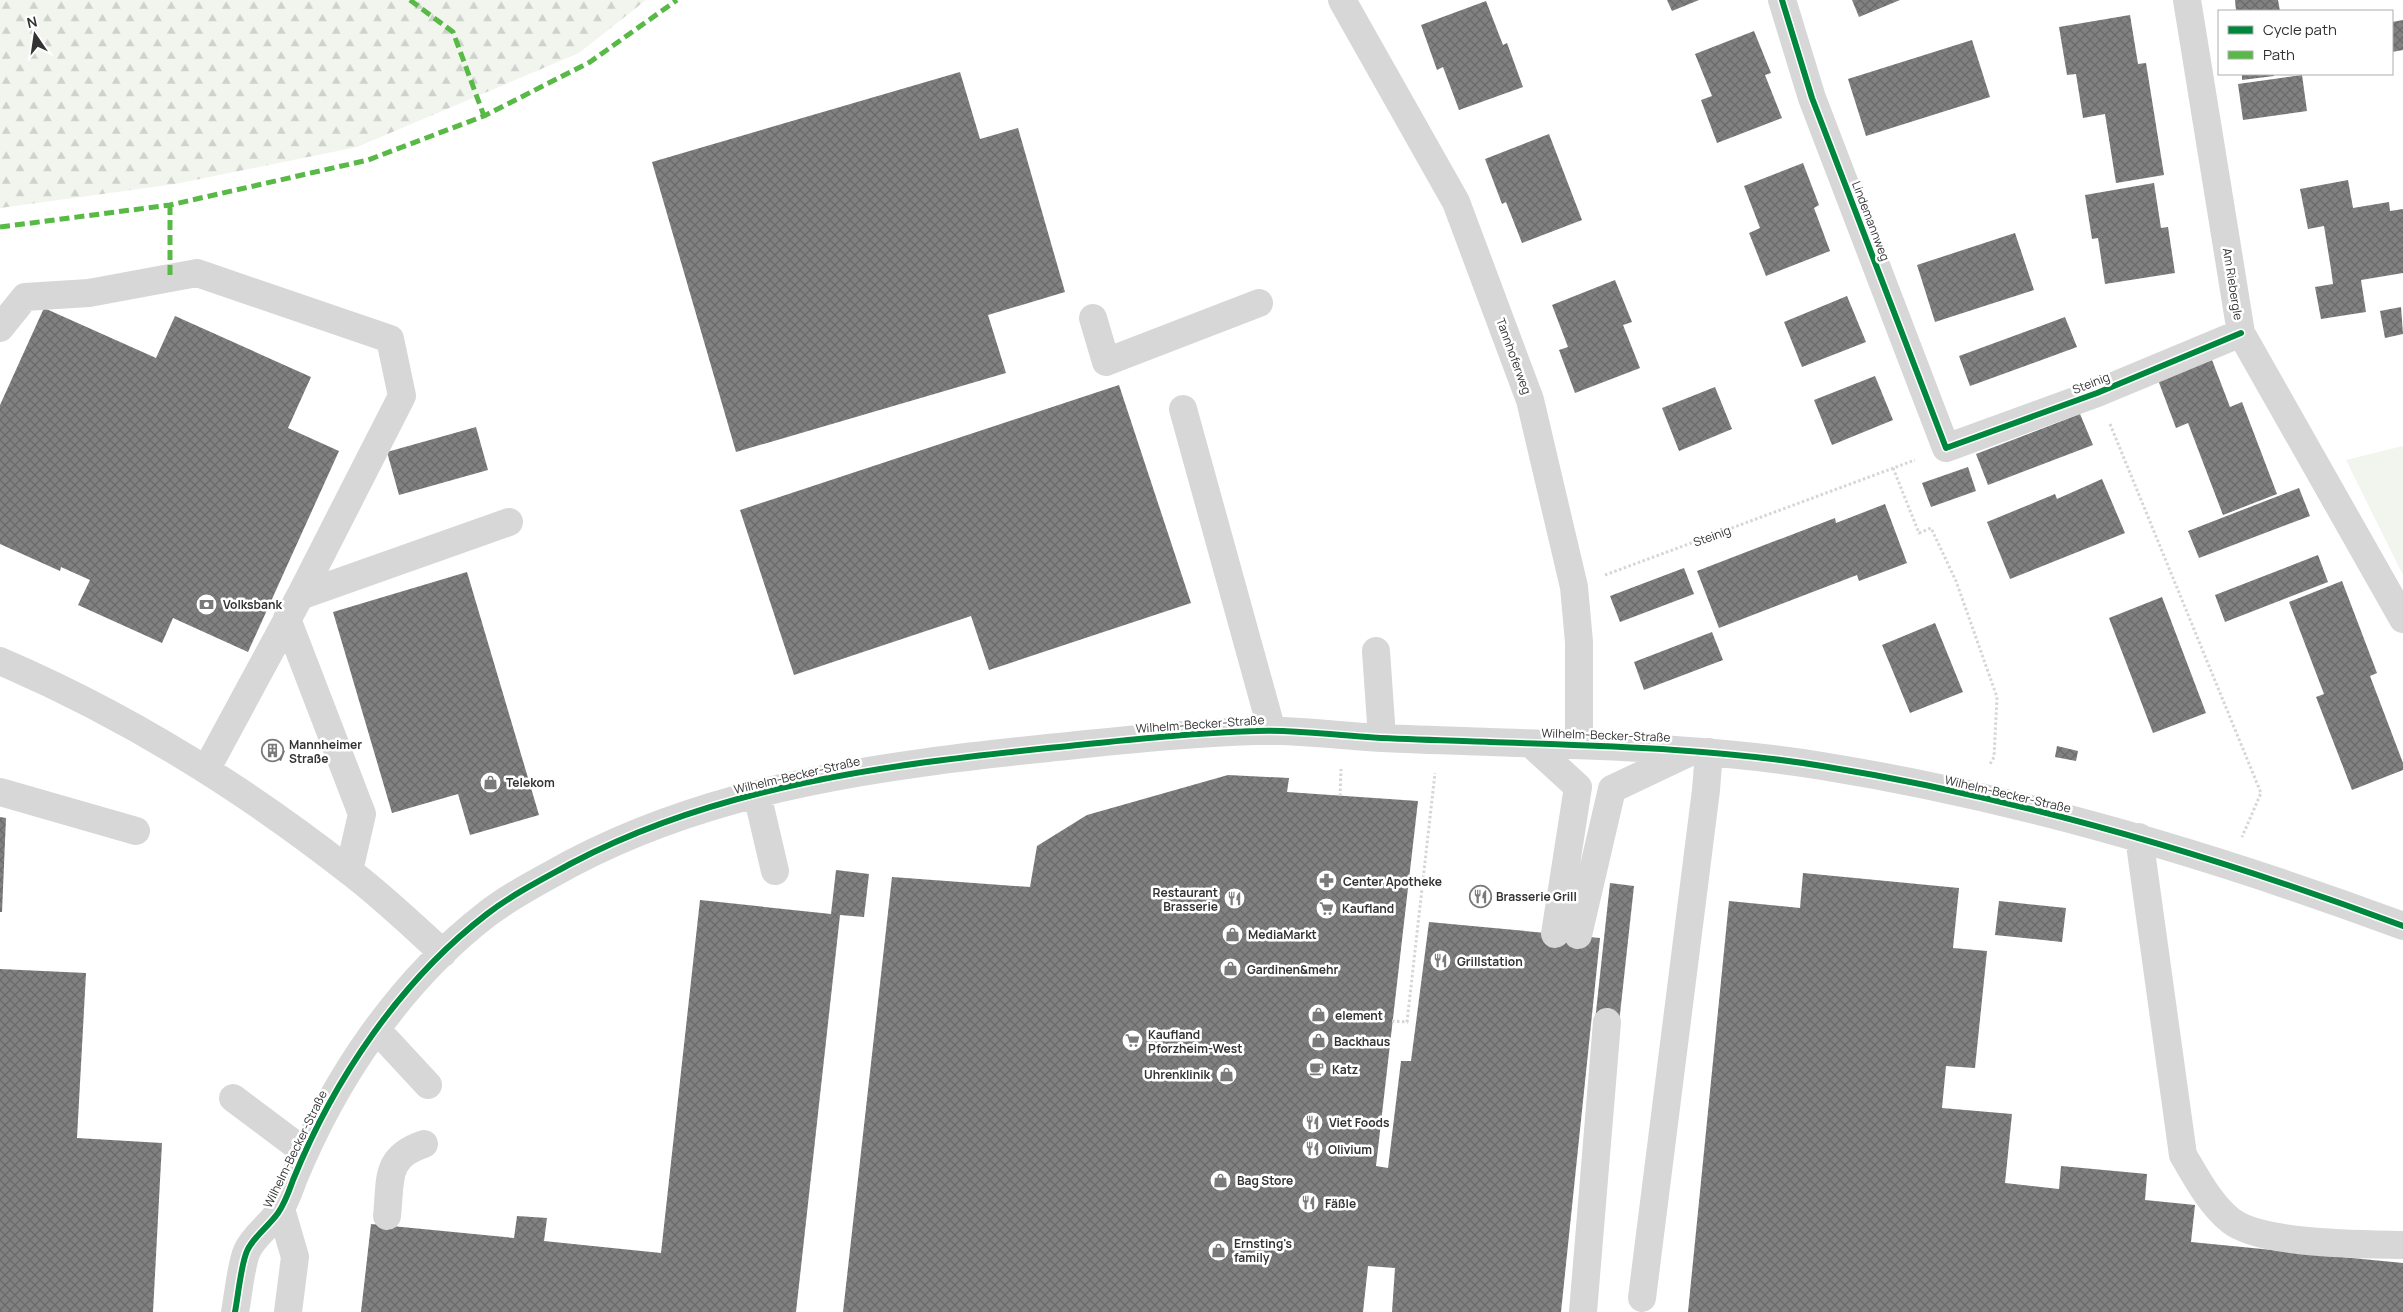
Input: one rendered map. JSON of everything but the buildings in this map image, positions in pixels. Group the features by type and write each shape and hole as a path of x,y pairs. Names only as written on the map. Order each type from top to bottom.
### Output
{"street":[{"name":"Tannhoferweg","path":"1342,0 1456,202 1530,400 1574,587 1579,642 1579,745"},
{"name":"Lindemannweg","path":"1782,0 1812,98 1946,448"},
{"name":"Am Riebergle","path":"2187,0 2241,333 2403,619"},
{"path":"0,328 24,297 89,293 197,273 390,339 402,396 300,596 206,770"},
{"path":"1092,318 1106,362 1259,303"},
{"name":"Steinig","path":"1946,448 2098,393 2241,333"},
{"path":"1183,409 1272,731"},
{"path":"300,596 509,522"},
{"path":"287,619 362,814 350,871"},
{"path":"1376,651 1382,738"},
{"path":"0,661 97,708 206,770 350,871 443,953"},
{"name":"Wilhelm-Becker-Straße","path":"235,1312 247,1251 281,1209 304,1152 334,1093 377,1030 405,994 443,953 495,909 524,889 594,851 656,825 757,794 899,765 1128,740 1272,731 1382,738 1701,751 1825,766 1973,796 2139,837 2230,865 2403,926"},
{"path":"1531,744 1578,787 1567,935 1612,789 1701,751 1706,790 1642,1298"},
{"path":"0,792 136,831"},
{"path":"757,794 774,871"},
{"path":"2139,837 2183,1155 2204,1190 2230,1221 2267,1237 2403,1245"},
{"path":"1583,1312 1607,1022"},
{"path":"377,1030 428,1085"},
{"path":"233,1098 304,1152"},
{"path":"387,1216 394,1164 407,1150 424,1144"},
{"name":"Wilhelm-Becker-Straße","path":"281,1209 295,1257 288,1312"}],"path":[{"path":"2098,393 2261,793 2230,865"},
{"path":"1893,468 1919,533 1931,528 1956,581 1997,697 1994,757 1973,796"},
{"path":"1392,1021 1407,1022 1439,740"}],"green space":[{"path":"0,0 646,0 579,53 357,147 175,184 0,208"},
{"path":"2403,446 2403,575 2346,460"}],"marked path":[{"path":"410,0 453,32 484,116"},
{"path":"0,227 170,205 368,160 484,116 590,62 677,0"},
{"path":"170,205 170,279"}],"cycle path":[{"path":"1782,0 1812,98 1946,448 2097,393 2241,333"},
{"path":"235,1312 241,1272 247,1251 253,1241 274,1218 287,1197 310,1142 328,1105 349,1069 398,1001 455,941 487,914 518,893 572,863 628,837 685,815 744,797 864,772 925,762 1100,743 1204,734 1270,731 1298,731 1398,739 1656,749 1739,755 1822,766 1896,779 2044,812 2189,853 2332,900 2403,926"}],"place":[{"name":"Volksbank","path":"207,604"},
{"name":"Mannheimer Straße","path":"273,751"},
{"name":"Telekom","path":"490,782"},
{"name":"Center Apotheke","path":"1327,881"},
{"name":"Brasserie Grill","path":"1480,896"},
{"name":"Restaurant Brasserie","path":"1234,899"},
{"name":"Kaufland","path":"1326,908"},
{"name":"MediaMarkt","path":"1232,934"},
{"name":"Grillstation","path":"1441,961"},
{"name":"Gardinen&mehr","path":"1231,969"},
{"name":"element","path":"1319,1015"},
{"name":"Kaufland Pforzheim-West","path":"1132,1041"},
{"name":"Backhaus","path":"1318,1041"},
{"name":"Katz","path":"1316,1069"},
{"name":"Uhrenklinik","path":"1226,1074"},
{"name":"Viet Foods","path":"1313,1122"},
{"name":"Olivium","path":"1312,1149"},
{"name":"Bag Store","path":"1221,1180"},
{"name":"Fäßle","path":"1309,1203"},
{"name":"Ernsting's family","path":"1218,1250"}]}
